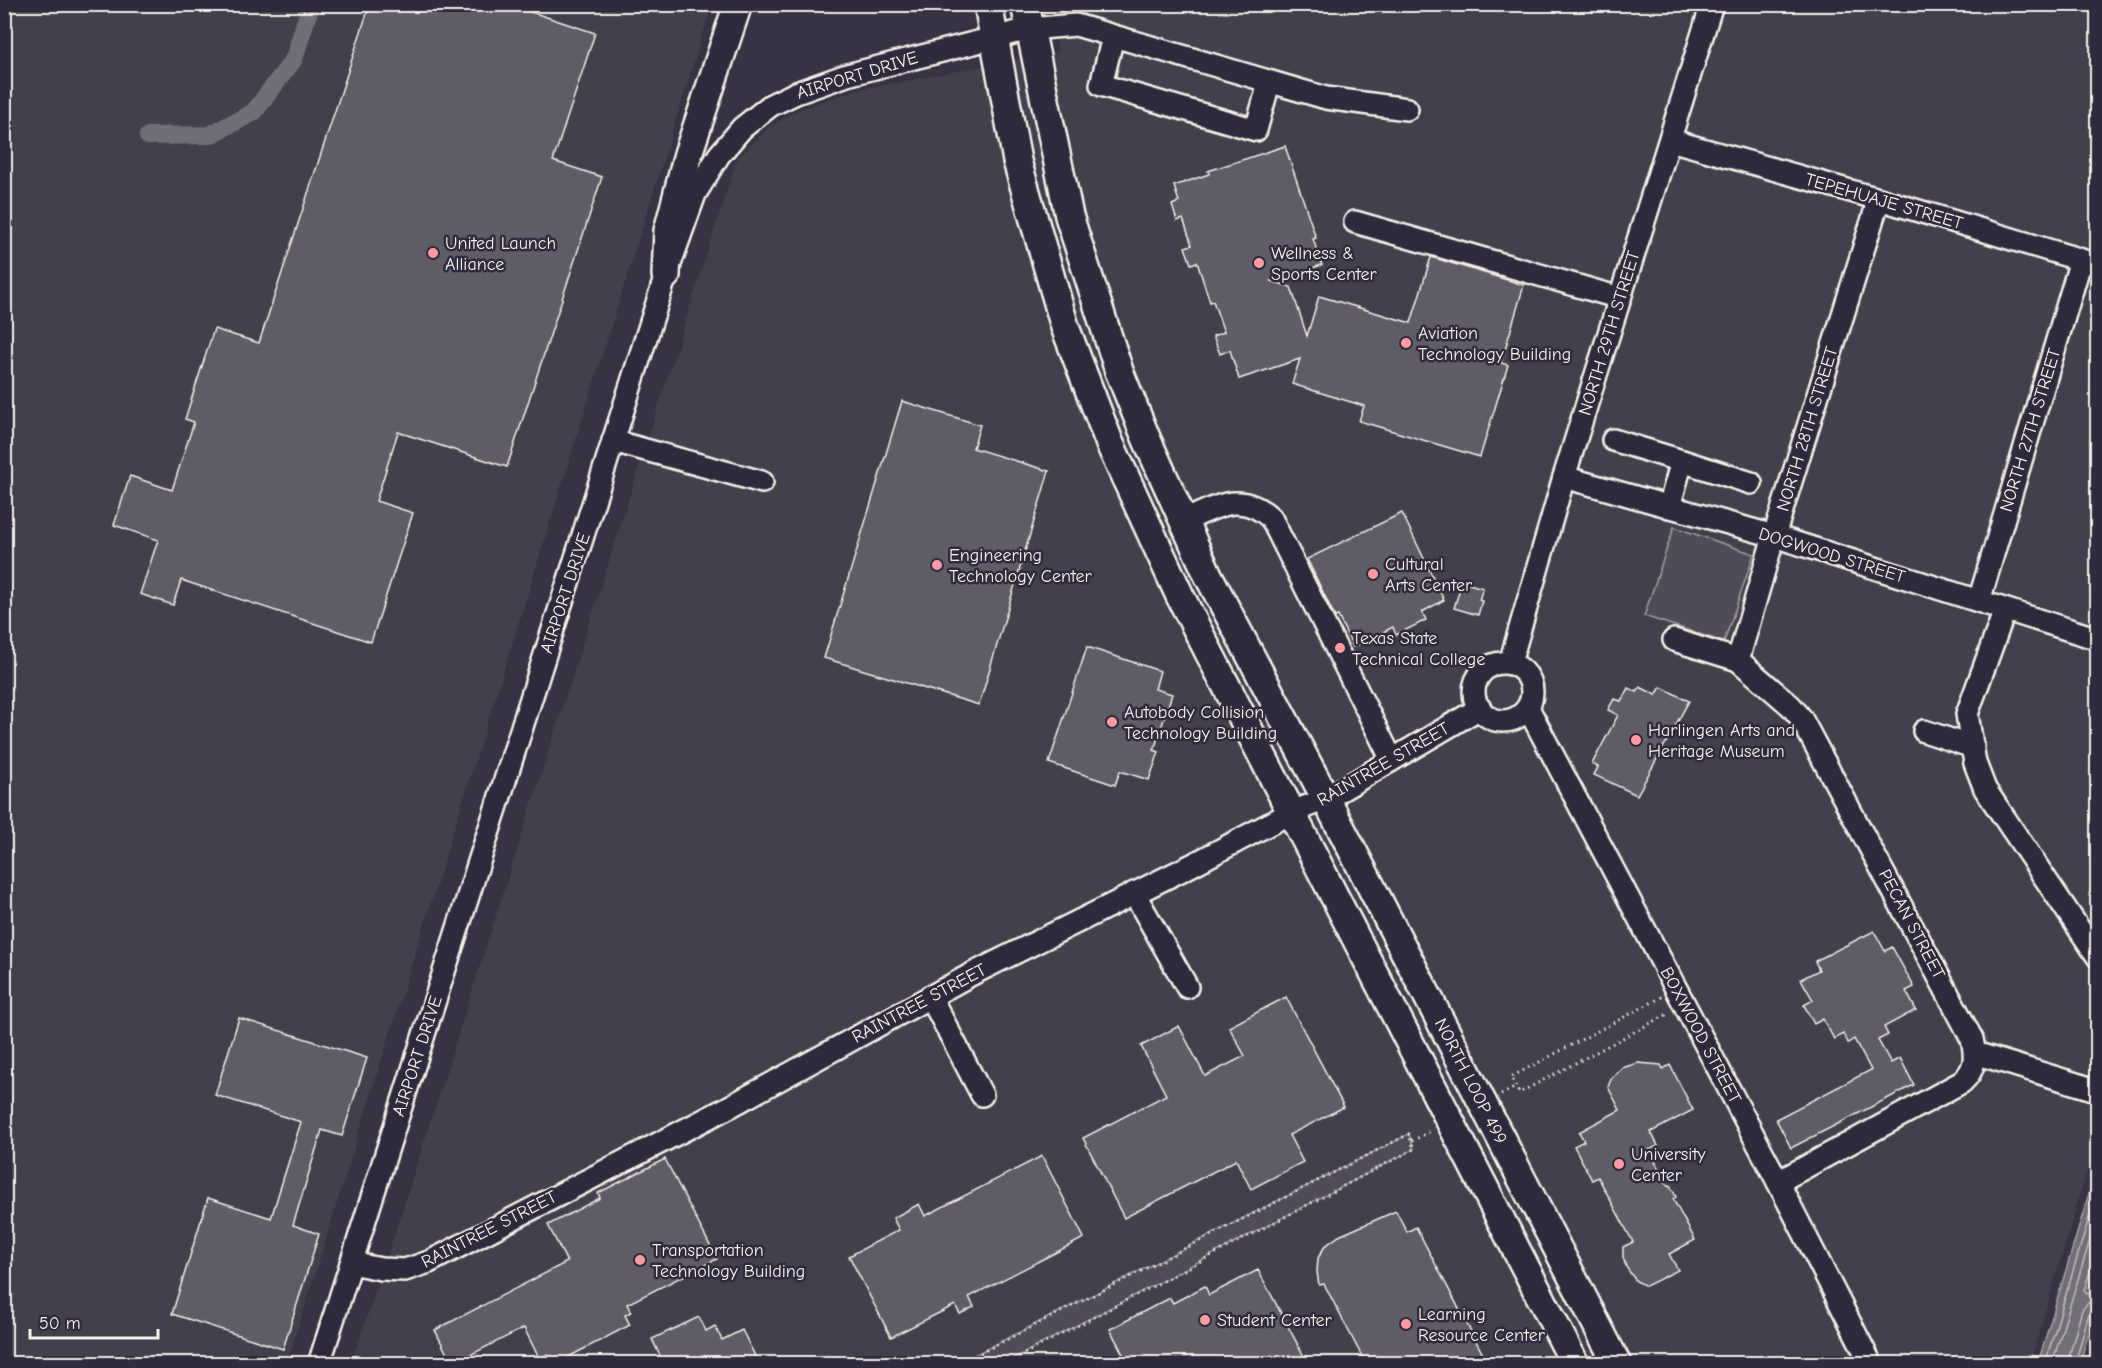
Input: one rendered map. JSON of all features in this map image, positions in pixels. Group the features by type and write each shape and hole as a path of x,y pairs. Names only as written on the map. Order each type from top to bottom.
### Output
{"main road":[{"path":"666,274 668,231 688,154 738,4"},
{"name":"NORTH LOOP 499","path":"988,4 1017,161 1065,327 1110,444 1179,596 1575,1364"},
{"name":"NORTH LOOP 499","path":"1027,17 1072,225 1119,371 1184,521 1208,575 1617,1364"}],"street":[{"name":"NORTH 29TH STREET","path":"1510,663 1564,477 1712,4"},
{"name":"AIRPORT DRIVE","path":"319,1364 666,274 695,194 719,155 742,128 771,105 796,93 847,75 993,37 1027,17 1076,25 1326,98 1407,109"},
{"path":"1113,37 1101,85 1256,130 1269,82"},
{"name":"TEPEHUAJE STREET","path":"1670,140 1880,199 2089,262"},
{"name":"NORTH 28TH STREET","path":"1738,660 1774,536 1880,199"},
{"path":"1355,222 1620,298"},
{"name":"NORTH 27TH STREET","path":"1978,601 2089,262"},
{"path":"1613,440 1751,483"},
{"path":"613,441 762,483"},
{"path":"1670,507 1682,461"},
{"name":"DOGWOOD STREET","path":"1564,477 1774,536 2097,639"},
{"path":"1184,521 1235,502 1260,508 1271,518 1392,760"},
{"path":"2005,610 1967,714 1975,763 1985,789 2097,957"},
{"name":"PECAN STREET","path":"1674,640 1738,660 1802,718 1972,1039 1975,1053"},
{"path":"1496,663 1510,663 1522,670 1531,681 1532,695 1528,708 1517,717 1504,721 1490,717 1479,708 1474,695 1476,681 1484,670 1496,663"},
{"name":"RAINTREE STREET","path":"351,1263 381,1269 405,1270 429,1262 729,1107 930,996 1292,812 1326,799 1479,708"},
{"name":"BOXWOOD STREET","path":"1528,708 1778,1182 1871,1364"},
{"path":"1924,731 1973,747"},
{"path":"1134,893 1187,987"},
{"path":"930,996 981,1095"},
{"path":"1778,1182 1962,1082 1971,1075 1975,1053 2096,1090 2097,1088"}],"path":[{"path":"1682,999 1660,1017 1519,1093 1511,1077 1682,999"},
{"path":"959,1364 1409,1134 1414,1149 1005,1364"}],"shaded area":[{"path":"5,5 712,5 287,1363 5,1363"},
{"name":"Texas State Technical College","path":"1050,5 2097,5 2097,1137 2030,1363 351,1364 737,159 769,127 798,110 856,90 1058,52"},
{"path":"1674,527 1754,554 1724,642 1644,616"},
{"path":"1409,1134 1414,1149 1005,1363 959,1363"}],"water":[{"path":"2097,1167 2097,1306 2080,1363 2038,1363"}],"building":[{"name":"United Launch Alliance","path":"370,4 507,4 595,33 553,161 602,177 507,467 398,432 376,501 413,513 371,642 181,580 173,605 140,594 158,540 114,525 130,476 172,490 194,422 185,419 214,329 259,343"},
{"path":"1285,146 1316,238 1313,239 1322,265 1271,281 1291,287 1307,336 1319,296 1411,323 1431,257 1524,285 1501,363 1508,365 1480,457 1359,421 1364,406 1292,384 1300,359 1239,379 1230,350 1220,354 1213,336 1224,332 1213,301 1210,302 1197,262 1191,264 1185,247 1192,245 1183,219 1177,221 1172,205 1179,202 1174,186 1209,174 1208,171"},
{"name":"Engineering Technology Center","path":"902,401 980,425 973,448 1049,471 979,705 824,658"},
{"name":"Cultural Arts Center","path":"1402,513 1444,600 1422,612 1426,620 1396,635 1393,627 1353,647 1338,616 1335,617 1307,559"},
{"name":"Cultural Arts Center","path":"1462,582 1483,588 1478,615 1454,608"},
{"name":"Autobody Collision Technology Building","path":"1087,647 1160,671 1155,689 1172,694 1154,750 1159,752 1149,780 1120,771 1115,785 1049,763"},
{"name":"Harlingen Arts and Heritage Museum","path":"1640,687 1656,695 1661,687 1689,701 1637,795 1594,775 1598,767 1592,764 1618,715 1608,710 1614,699 1621,701 1628,688 1637,692"},
{"path":"1874,931 1885,951 1892,947 1914,987 1906,991 1916,1010 1884,1027 1888,1035 1878,1040 1891,1063 1900,1058 1914,1085 1791,1148 1776,1119 1871,1070 1854,1039 1848,1043 1843,1034 1834,1039 1823,1019 1814,1024 1804,1005 1813,1000 1801,979 1819,970 1815,961"},
{"path":"1286,997 1344,1107 1289,1135 1303,1162 1251,1189 1236,1160 1124,1218 1083,1138 1166,1095 1141,1046 1179,1026 1205,1076 1245,1056 1229,1027"},
{"path":"239,1018 367,1058 342,1136 322,1130 293,1225 319,1234 283,1349 172,1314 208,1198 271,1218 301,1122 215,1095"},
{"name":"University Center","path":"1638,1063 1661,1065 1663,1069 1670,1065 1693,1110 1651,1132 1658,1146 1649,1150 1668,1186 1670,1185 1676,1197 1673,1199 1695,1240 1669,1254 1678,1270 1646,1286 1636,1281 1626,1267 1623,1247 1633,1242 1598,1177 1592,1180 1574,1146 1584,1141 1579,1132 1620,1110 1608,1087 1611,1079 1622,1068"},
{"path":"1042,1156 1084,1238 969,1297 974,1307 960,1314 955,1305 891,1337 849,1256 899,1230 893,1218 919,1204 925,1216"},
{"name":"Transportation Technology Building","path":"665,1159 717,1259 627,1304 631,1312 625,1315 630,1325 555,1364 548,1354 539,1358 524,1328 452,1364 435,1330 567,1262 548,1225 600,1198 598,1193"},
{"name":"Learning Resource Center","path":"1396,1211 1407,1232 1416,1227 1488,1364 1366,1364 1324,1284 1319,1285 1318,1258 1325,1246 1339,1236"},
{"name":"Student Center","path":"1258,1270 1308,1364 1128,1364 1110,1329 1170,1298 1173,1303 1205,1286 1209,1295"},
{"path":"699,1317 706,1331 715,1326 722,1340 742,1330 759,1364 664,1364 652,1339"}],"waterway":[{"path":"148,136 210,135 254,112 294,59 311,4"}],"place":[{"name":"United Launch Alliance","path":"433,253"},
{"name":"Wellness & Sports Center","path":"1259,263"},
{"name":"Aviation Technology Building","path":"1406,343"},
{"name":"Engineering Technology Center","path":"937,565"},
{"name":"Cultural Arts Center","path":"1373,574"},
{"name":"Texas State Technical College","path":"1340,648"},
{"name":"Autobody Collision Technology Building","path":"1112,722"},
{"name":"Harlingen Arts and Heritage Museum","path":"1636,740"},
{"name":"University Center","path":"1619,1164"},
{"name":"Transportation Technology Building","path":"640,1260"},
{"name":"Student Center","path":"1205,1320"},
{"name":"Learning Resource Center","path":"1406,1324"}]}
